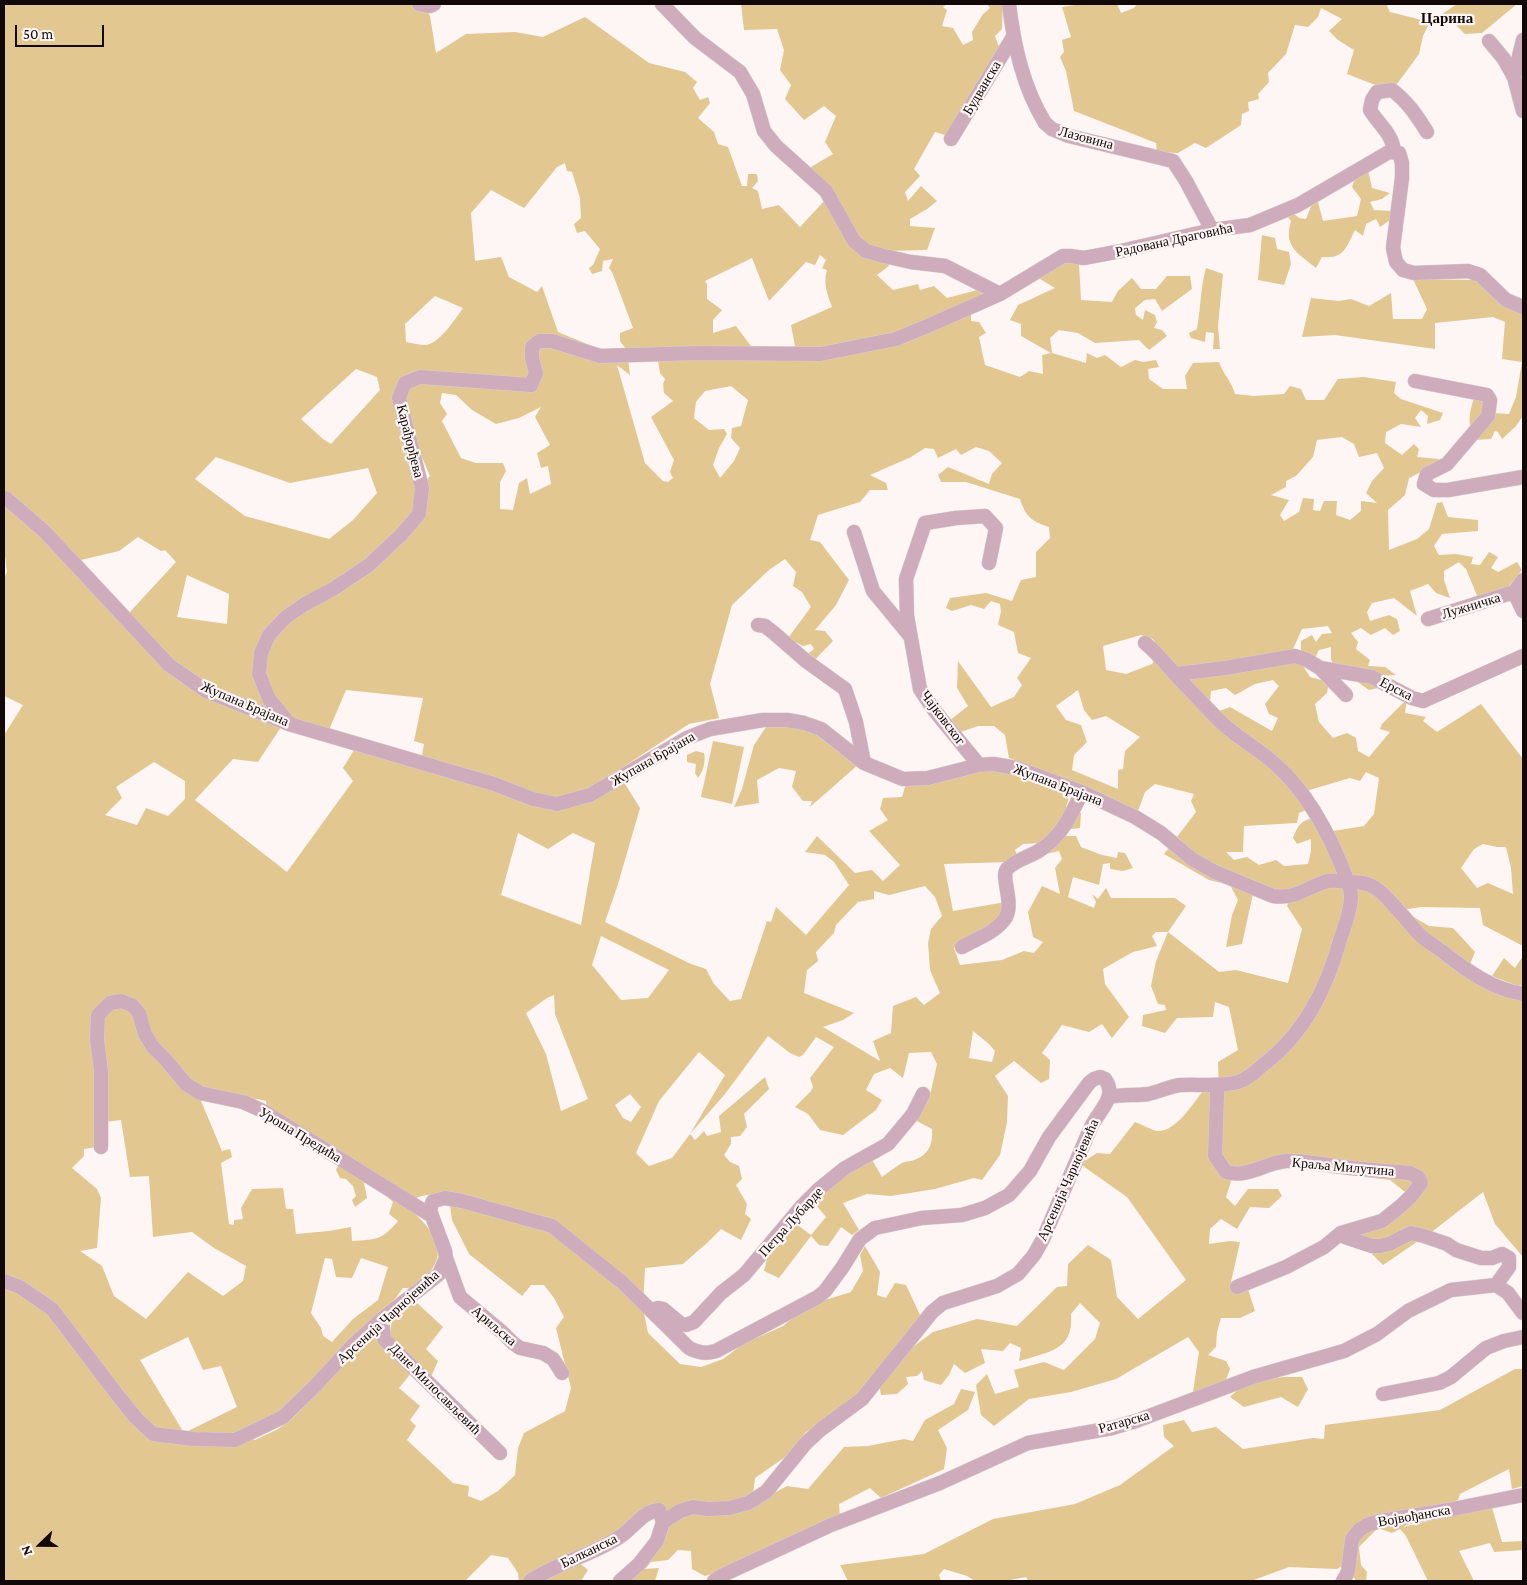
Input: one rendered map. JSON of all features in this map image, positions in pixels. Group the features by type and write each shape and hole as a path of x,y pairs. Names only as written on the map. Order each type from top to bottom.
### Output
{"street":[{"path":"420,4 430,6 434,4"},
{"path":"662,4 695,38 740,72 753,94 764,131 776,146 826,191 854,241 866,251 884,256 911,262 945,266 1000,294"},
{"name":"Лазовина","path":"1010,4 1013,37 1021,68 1045,123 1052,129 1069,136 1173,161 1186,180 1212,230"},
{"name":"Будванска","path":"951,139 1013,37"},
{"path":"1514,76 1523,40"},
{"path":"1489,41 1504,59 1514,76 1523,111"},
{"path":"1427,132 1402,97 1392,90 1377,92 1372,100 1370,110 1385,129 1393,143 1394,152 1399,153 1402,163 1402,178 1393,248 1396,262 1404,270 1414,273 1468,271 1480,275 1506,300 1523,307"},
{"name":"Радована Драговића","path":"698,354 821,354 896,339 930,326 1000,294 1063,256 1084,258 1212,230 1250,225 1298,205 1389,152 1394,152"},
{"name":"Карађорђева","path":"289,724 269,699 259,674 261,653 269,635 286,617 369,565 401,535 419,514 422,488 399,398 405,383 420,377 531,385 536,373 532,358 532,347 540,341 552,340 600,356 698,354"},
{"path":"1415,381 1487,395 1490,400 1488,416 1446,464 1427,474 1424,484 1434,490 1448,490 1523,477"},
{"name":"Жупана Брајана","path":"4,498 8,499 45,532 169,665 206,690 289,724 494,784 533,799 557,804 590,795 687,738 710,729 763,720 787,720 821,729 864,763 902,779 928,778 979,765 993,764 1017,768 1082,792 1135,817 1161,833 1192,859 1215,872 1273,896 1294,896 1336,880 1367,884 1375,888 1386,898 1420,935 1468,971 1510,992 1523,994"},
{"name":"Чајковског","path":"979,765 934,710 920,689 907,616 906,579 925,523 985,516 996,528 989,564"},
{"name":"Чајковског","path":"854,532 873,591 911,637"},
{"name":"Лужничка","path":"1428,619 1514,592 1523,580"},
{"name":"Лужничка","path":"1514,592 1523,611"},
{"path":"758,624 765,626 806,661 845,689 856,722 864,763"},
{"path":"1110,1097 1146,1094 1178,1085 1216,1086 1238,1082 1247,1078 1274,1057 1293,1038 1318,1000 1336,958 1351,896 1348,882 1336,851 1307,802 1285,773 1222,723 1145,643"},
{"path":"1176,674 1233,667 1295,656 1307,660 1320,668 1346,695"},
{"name":"Ерска","path":"1320,668 1372,677 1412,698 1424,701 1523,656"},
{"path":"962,947 997,928 1006,918 1009,899 1004,874 1006,870 1038,852 1057,837 1065,826 1082,792"},
{"name":"Уроша Предића","path":"101,1146 101,1071 97,1039 98,1015 110,1004 121,1002 132,1005 140,1013 145,1034 153,1047 186,1084 200,1094 243,1102 263,1111 432,1216"},
{"name":"Арсенија Чарнојевића","path":"4,1281 20,1287 52,1309 136,1418 154,1434 194,1439 235,1440 283,1417 352,1346 382,1319 439,1274 446,1258 430,1209 433,1201 444,1198 462,1201 552,1226 623,1282 689,1348 706,1354 716,1351 818,1297 825,1291 842,1268 860,1238 875,1228 922,1218 962,1215 985,1208 1009,1195 1030,1171 1049,1137 1089,1083 1100,1077 1105,1079 1111,1090 1110,1097 1095,1117 1043,1239 1034,1255 1018,1274 997,1286 943,1303 932,1312 862,1399 820,1430 805,1444 766,1492 748,1503 729,1508 693,1508 680,1511 663,1522"},
{"name":"Краља Милутина","path":"1216,1086 1218,1096 1215,1156 1226,1172 1236,1175 1250,1173 1267,1165 1303,1161 1410,1173 1418,1177 1421,1183 1391,1215 1375,1224 1341,1233 1324,1247 1286,1267 1236,1287"},
{"name":"Петра Лубарде","path":"652,1311 658,1308 663,1309 680,1324 686,1325 694,1322 721,1294 744,1275 801,1207 819,1189 845,1168 888,1144 913,1114 923,1094"},
{"path":"1341,1233 1345,1237 1372,1246 1389,1244 1411,1234 1424,1236 1456,1250 1481,1258 1492,1258 1502,1254 1509,1258 1509,1266 1496,1285 1508,1294 1523,1313"},
{"name":"Ариљска","path":"446,1258 460,1297 520,1348 543,1353 554,1359 562,1372"},
{"name":"Ратарска","path":"714,1581 723,1575 831,1525 940,1484 1028,1443 1112,1428 1136,1421 1253,1376 1344,1351 1377,1334 1408,1310 1451,1290 1496,1285"},
{"name":"Дане Милосављевић","path":"382,1319 384,1339 500,1453"},
{"path":"1383,1394 1439,1383 1451,1377 1486,1348 1504,1341 1523,1337"},
{"name":"Војвођанска","path":"1343,1581 1348,1572 1352,1539 1359,1530 1367,1525 1523,1494"},
{"name":"Балканска","path":"530,1581 542,1573 601,1548 623,1535 651,1510 659,1510 663,1522"},
{"path":"620,1581 640,1564 657,1541 663,1522"}],"shaded area":[{"path":"4,4 422,4 430,16 436,53 466,34 515,32 543,37 585,17 649,63 685,72 697,82 693,88 700,100 708,97 710,103 698,118 714,132 718,144 728,147 742,186 747,186 748,174 757,174 758,181 752,188 758,191 762,209 779,205 800,227 825,200 811,167 833,154 825,142 836,116 824,106 804,120 785,99 791,85 780,70 784,50 777,29 744,30 741,4 947,4 943,7 947,10 942,26 953,28 963,45 973,40 972,32 983,14 990,8 987,4 1003,4 1002,29 995,36 1000,50 948,136 935,132 914,169 920,176 905,192 908,201 921,186 937,201 910,219 910,226 935,228 927,250 886,251 889,266 877,275 893,290 918,284 920,290 934,286 947,298 985,288 992,292 971,312 971,321 979,322 986,333 979,337 985,365 1020,377 1029,371 1043,374 1042,355 1051,353 1021,336 1021,324 1010,320 1018,305 1055,288 1040,279 1042,271 1070,259 1079,264 1081,300 1112,302 1118,291 1132,278 1141,289 1156,289 1167,276 1190,276 1192,289 1162,311 1155,299 1145,300 1135,308 1136,315 1143,320 1145,310 1155,315 1157,322 1154,328 1162,330 1167,336 1149,350 1139,340 1095,343 1078,333 1059,330 1050,338 1052,353 1086,363 1087,353 1097,358 1105,355 1121,367 1135,360 1143,362 1156,360 1159,367 1148,369 1149,379 1163,389 1187,389 1185,376 1193,363 1219,362 1235,394 1254,396 1284,394 1290,386 1301,389 1306,400 1324,400 1338,379 1364,377 1396,382 1394,393 1401,399 1443,413 1440,420 1427,424 1428,416 1421,410 1415,418 1421,427 1401,424 1386,432 1385,443 1402,455 1414,444 1419,449 1417,457 1439,459 1437,464 1409,478 1405,495 1388,510 1389,550 1417,539 1429,529 1437,503 1442,502 1448,517 1478,520 1478,531 1442,534 1434,546 1439,555 1456,554 1473,557 1471,564 1480,565 1489,552 1498,557 1491,568 1498,572 1517,562 1522,570 1509,586 1478,598 1466,569 1459,562 1444,571 1444,580 1450,598 1436,593 1428,584 1410,591 1417,616 1394,598 1372,603 1367,612 1370,621 1389,615 1397,619 1400,631 1393,635 1385,628 1371,635 1361,628 1351,633 1358,642 1356,649 1370,660 1368,666 1385,667 1396,675 1381,676 1383,687 1369,690 1356,681 1335,675 1331,658 1331,647 1319,650 1314,660 1301,652 1301,641 1312,635 1316,642 1322,634 1332,633 1328,626 1302,629 1293,649 1287,654 1300,661 1310,677 1329,682 1327,693 1315,704 1319,722 1333,738 1347,733 1356,738 1358,751 1369,757 1390,732 1380,729 1382,724 1407,699 1405,713 1426,717 1423,721 1437,732 1481,704 1523,759 1523,946 1483,925 1480,908 1421,907 1402,910 1429,926 1453,928 1475,952 1466,974 1523,999 1523,1257 1495,1224 1483,1192 1433,1231 1383,1265 1354,1236 1410,1196 1390,1180 1314,1171 1284,1159 1232,1178 1226,1197 1235,1206 1248,1189 1278,1189 1282,1196 1269,1208 1250,1207 1237,1229 1221,1219 1210,1229 1209,1244 1230,1241 1240,1242 1231,1282 1248,1289 1255,1311 1240,1318 1221,1318 1217,1332 1216,1347 1208,1355 1226,1361 1230,1369 1224,1385 1193,1392 1199,1352 1188,1337 1116,1379 1071,1392 1029,1399 994,1426 981,1415 976,1385 987,1374 995,1394 1019,1387 1014,1370 1044,1362 1064,1370 1095,1339 1100,1323 1080,1303 1071,1314 1071,1326 1064,1343 1049,1352 1019,1361 1021,1348 1010,1343 1003,1351 981,1349 985,1363 965,1373 954,1364 949,1375 941,1385 924,1380 922,1371 917,1376 906,1377 908,1384 897,1394 881,1395 879,1384 906,1352 933,1332 977,1319 1017,1326 1057,1287 1067,1286 1068,1264 1088,1245 1111,1260 1117,1297 1138,1319 1186,1280 1127,1197 1080,1164 1097,1153 1110,1154 1135,1122 1158,1131 1171,1127 1189,1110 1202,1092 1219,1091 1218,1062 1238,1050 1229,1007 1215,1002 1213,1017 1177,1018 1165,1033 1142,1026 1143,1015 1166,1010 1165,1005 1158,1004 1151,986 1156,961 1168,932 1156,932 1152,936 1157,946 1133,952 1103,969 1105,984 1129,1017 1112,1038 1102,1024 1089,1032 1062,1025 1042,1053 1050,1060 1049,1079 1041,1083 1014,1061 995,1076 1008,1096 1007,1122 1000,1155 982,1180 974,1178 935,1189 891,1196 867,1194 843,1203 859,1230 852,1235 841,1227 828,1246 819,1245 811,1236 779,1278 764,1271 770,1247 792,1221 811,1235 826,1217 812,1200 827,1184 871,1158 882,1177 902,1163 919,1158 927,1152 931,1144 932,1129 915,1120 931,1091 937,1064 931,1052 909,1053 903,1078 890,1068 874,1074 866,1090 882,1100 876,1110 843,1135 820,1130 808,1114 795,1107 811,1091 813,1087 810,1078 834,1047 816,1037 803,1055 799,1057 790,1053 768,1036 725,1094 690,1134 695,1140 704,1131 707,1136 721,1132 719,1116 765,1077 769,1089 744,1114 747,1127 740,1136 731,1137 731,1144 724,1155 730,1162 739,1166 742,1179 736,1185 747,1204 745,1214 751,1219 741,1240 721,1229 683,1264 645,1268 643,1308 648,1333 680,1364 701,1367 723,1359 743,1344 783,1326 798,1313 825,1300 851,1292 863,1271 860,1255 865,1246 880,1272 877,1295 886,1298 895,1283 906,1285 921,1317 857,1399 806,1432 788,1455 755,1478 753,1494 761,1500 787,1486 808,1489 844,1447 868,1446 904,1439 913,1441 925,1420 954,1404 961,1389 975,1392 968,1410 938,1430 947,1448 944,1469 881,1498 870,1488 839,1504 840,1516 731,1568 705,1576 692,1569 691,1551 678,1550 668,1560 651,1562 645,1569 659,1568 655,1581 628,1581 651,1558 670,1524 660,1521 654,1505 614,1536 592,1547 568,1554 588,1570 581,1581 519,1581 518,1573 508,1558 491,1555 465,1581 4,1581 4,735 23,705 4,696 4,578 7,572 4,548","holes":["565,163 567,171 572,172 580,198 581,218 574,224 577,233 585,231 600,249 593,265 589,268 592,274 602,271 603,261 613,259 609,268 633,328 620,333 620,341 626,349 604,351 558,332 542,286 537,292 509,277 501,257 475,261 471,213 491,190 524,208 557,167","820,255 826,260 822,268 827,270 827,293 832,307 791,325 795,346 760,358 736,326 713,333 713,320 722,310 707,299 707,284 705,281 752,258 769,301 806,262 815,265","435,296 463,308 447,330 431,344 406,342 405,324","656,348 660,373 665,379 663,384 664,393 673,401 651,417 674,460 670,472 673,478 668,482 663,481 645,463 617,365 630,375 627,350","356,369 377,377 380,390 331,444 301,419","731,386 748,400 741,426 732,428 731,438 740,448 734,461 720,478 713,465 719,448 727,434 724,429 709,430 694,418 696,402 705,391","442,393 456,395 472,410 496,424 519,418 541,407 535,417 550,445 537,453 541,468 548,466 551,484 530,494 527,478 519,483 513,510 500,509 500,482 506,471 503,463 476,463 461,458 442,421 447,414 440,403","401,409 430,476 417,490 400,432","1342,437 1354,444 1359,457 1377,453 1384,468 1372,481 1366,493 1377,503 1361,501 1361,511 1350,520 1336,515 1337,501 1324,501 1320,511 1313,510 1314,499 1303,498 1299,512 1284,521 1280,515 1289,500 1271,495 1286,487 1286,481 1296,476 1313,457 1317,440","976,447 989,451 1002,463 992,474 989,484 948,467 938,475 941,482 966,482 1020,499 1030,518 1049,527 1050,538 1036,552 1036,577 1021,580 1012,601 986,593 950,598 946,608 952,611 971,605 984,609 991,601 1000,604 1001,611 998,625 1014,632 1018,653 1031,658 1017,678 1022,685 1014,697 991,707 958,661 957,688 968,706 949,721 958,733 978,726 994,726 1005,735 1009,758 1091,789 1138,811 1145,792 1155,784 1194,794 1191,801 1196,812 1164,854 1209,880 1230,885 1238,900 1232,915 1226,947 1242,944 1253,894 1291,895 1287,906 1302,929 1288,983 1236,970 1219,972 1168,932 1186,906 1175,898 1111,898 1106,888 1098,899 1092,894 1096,902 1094,908 1068,897 1073,877 1099,885 1103,864 1110,863 1110,869 1123,871 1133,868 1125,853 1118,852 1117,858 1102,855 1081,847 1076,836 1060,836 1042,855 1059,851 1062,859 1055,868 1060,894 1042,886 1028,912 1033,937 1043,942 1034,953 1024,951 1002,960 960,965 954,948 985,931 1001,918 1006,902 953,911 944,864 1009,862 1017,855 1015,850 1023,844 1038,843 1054,830 1080,828 1081,813 1066,807 1071,792 985,764 907,780 902,797 883,798 880,809 888,820 869,831 900,865 883,881 872,870 855,873 817,836 805,852 825,855 834,862 849,885 806,935 776,907 771,922 767,921 741,999 730,1001 714,984 706,969 691,964 605,922 640,808 617,771 689,724 719,718 710,684 732,605 769,570 785,559 796,572 793,586 802,592 811,607 788,638 803,646 811,644 814,649 800,660 807,668 833,641 825,631 815,630 836,605 849,580 820,542 810,540 818,515 860,502 870,490 888,490 886,483 870,475 911,457 925,448 934,449 938,458 956,449 961,455","216,457 290,483 368,468 377,493 353,520 329,539 245,516 195,479","138,537 161,551 165,550 176,562 129,613 81,560 119,551","187,575 229,594 227,624 177,617","1141,635 1153,639 1160,649 1152,664 1126,674 1106,670 1103,646","1273,680 1279,686 1265,704 1269,714 1278,718 1272,731 1230,707 1209,714 1211,691 1226,688 1235,695 1255,684","346,690 423,698 414,741 424,744 422,755 354,750 343,768 353,781 287,872 195,800 233,759 258,762 281,727 329,730","1078,690 1084,710 1092,720 1106,716 1140,737 1125,751 1123,769 1118,770 1118,789 1072,770 1074,755 1087,742 1081,725 1066,720 1056,706","154,762 185,781 185,799 168,816 146,808 137,825 105,815 122,798 116,787","1366,772 1379,778 1374,814 1364,826 1333,831 1313,818 1300,825 1293,838 1297,844 1311,839 1308,864 1284,866 1276,860 1259,865 1247,857 1234,860 1226,852 1243,852 1244,826 1297,823 1299,813 1313,807 1306,791 1350,778 1360,781","518,833 548,849 573,833 595,843 581,925 501,895","1483,844 1506,847 1511,868 1513,894 1488,883 1477,888 1461,868 1474,849","925,886 935,897 942,916 931,929 928,943 930,970 940,993 924,1005 916,997 893,1006 891,1033 873,1041 880,1061 823,1027 843,1020 854,1013 804,993 807,970 818,961 816,952 834,933 836,925 858,902 874,899 874,891 889,895","601,936 669,970 648,998 621,1000 592,965","554,995 555,1014 588,1099 561,1111 546,1054 526,1013","973,1031 995,1051 992,1062 969,1058","699,1052 725,1075 690,1134 672,1158 649,1166 636,1153 659,1101","630,1094 641,1107 631,1122 623,1118 615,1105","199,1096 248,1102 257,1099 266,1101 267,1110 305,1129 306,1135 343,1155 336,1170 340,1178 346,1179 353,1186 356,1196 352,1200 355,1207 367,1198 364,1183 374,1177 377,1188 393,1202 389,1214 398,1221 383,1236 367,1240 352,1241 351,1227 296,1234 293,1209 286,1209 283,1188 252,1189 241,1208 243,1219 234,1220 234,1225 229,1224 221,1163 232,1157 230,1149 222,1151","121,1120 130,1177 149,1176 153,1237 192,1232 214,1248 246,1266 243,1281 223,1296 188,1272 146,1319 114,1296 102,1266 80,1251 97,1248 101,1198 97,1189 72,1168 84,1156 84,1149 97,1147 105,1122","448,1191 452,1220 469,1254 522,1296 531,1285 544,1285 554,1298 564,1317 556,1328 571,1388 565,1411 524,1433 518,1448 515,1475 498,1491 481,1501 468,1496 469,1486 453,1483 407,1440 416,1426 410,1420 420,1406 399,1388 412,1372 374,1333 339,1367 294,1417 278,1429 255,1440 243,1435 282,1414 363,1328 395,1299 403,1288 416,1288 428,1275 437,1259 438,1252 434,1237 424,1223 408,1207 412,1199","325,1258 332,1259 336,1277 352,1278 361,1258 388,1267 378,1300 353,1319 332,1342 323,1336 321,1328 311,1313","188,1337 203,1370 221,1366 237,1407 184,1433 140,1360"]},
{"path":"1081,4 1117,4 1121,13 1134,8 1137,4 1388,4 1390,12 1430,22 1423,36 1419,54 1394,88 1378,86 1347,74 1354,50 1338,40 1329,31 1342,19 1321,8 1318,17 1308,27 1295,25 1286,54 1268,73 1269,82 1258,94 1259,99 1248,102 1249,111 1242,114 1241,125 1206,148 1195,143 1178,153 1157,152 1156,143 1074,111 1066,71 1060,57 1064,52 1062,40 1071,37 1062,7"},
{"path":"1457,4 1517,4 1482,33 1465,34 1456,25 1445,24 1442,14"},
{"path":"1368,170 1372,188 1390,193 1382,199 1370,202 1374,210 1393,211 1393,218 1380,227 1376,219 1366,224 1363,236 1355,230 1340,254 1322,257 1316,268 1294,249 1289,237 1291,221 1287,216 1293,213 1299,218 1306,219 1312,204 1318,202 1323,221 1357,216 1361,199 1352,187 1355,178"},
{"path":"1262,235 1275,238 1277,249 1289,252 1291,264 1284,285 1258,280"},
{"path":"1206,268 1223,274 1218,326 1220,349 1213,349 1214,333 1206,332 1205,342 1191,338 1189,333 1197,329"},
{"path":"1413,279 1476,280 1523,311 1523,416 1516,426 1502,439 1498,432 1495,431 1491,439 1475,440 1470,419 1474,398 1483,395 1494,413 1509,414 1516,397 1522,362 1502,359 1505,322 1493,317 1435,323 1435,349 1335,335 1302,337 1311,298 1339,301 1351,299 1369,306 1391,293 1393,319 1422,319 1427,309"},
{"path":"768,724 820,732 859,764 810,807 812,801 803,801 792,787 796,771 779,768 757,780 759,803 734,807 742,789 754,745"},
{"path":"713,741 744,747 732,804 701,797"},
{"path":"696,751 704,753 705,756 704,766 698,778 695,773 696,764 687,762 687,755"},
{"path":"1523,956 1523,986 1515,985 1492,976 1504,958 1515,968"},
{"path":"415,1301 443,1327 426,1349 438,1361 430,1379 389,1337 393,1316"},
{"path":"1515,1369 1523,1369 1523,1486 1512,1489 1509,1469 1460,1494 1458,1500 1403,1527 1491,1504 1502,1542 1523,1541 1523,1550 1494,1552 1490,1543 1459,1551 1474,1581 1428,1581 1406,1536 1400,1529 1392,1533 1378,1528 1359,1547 1361,1565 1367,1572 1366,1581 1356,1581 1353,1576 1353,1560 1337,1569 1289,1567 1251,1581 1028,1581 1026,1577 1005,1581 975,1581 967,1576 944,1569 939,1575 941,1581 848,1581 840,1565 924,1554 993,1519 1075,1504 1120,1485 1174,1446 1164,1437 1163,1425 1184,1420 1192,1432 1216,1427 1243,1449 1313,1438 1324,1439 1325,1425 1440,1410"},
{"path":"1283,1377 1302,1377 1308,1389 1298,1407 1281,1397 1244,1407 1230,1397 1248,1385"}],"district":[{"name":"Царина","path":"1447,18"}]}
